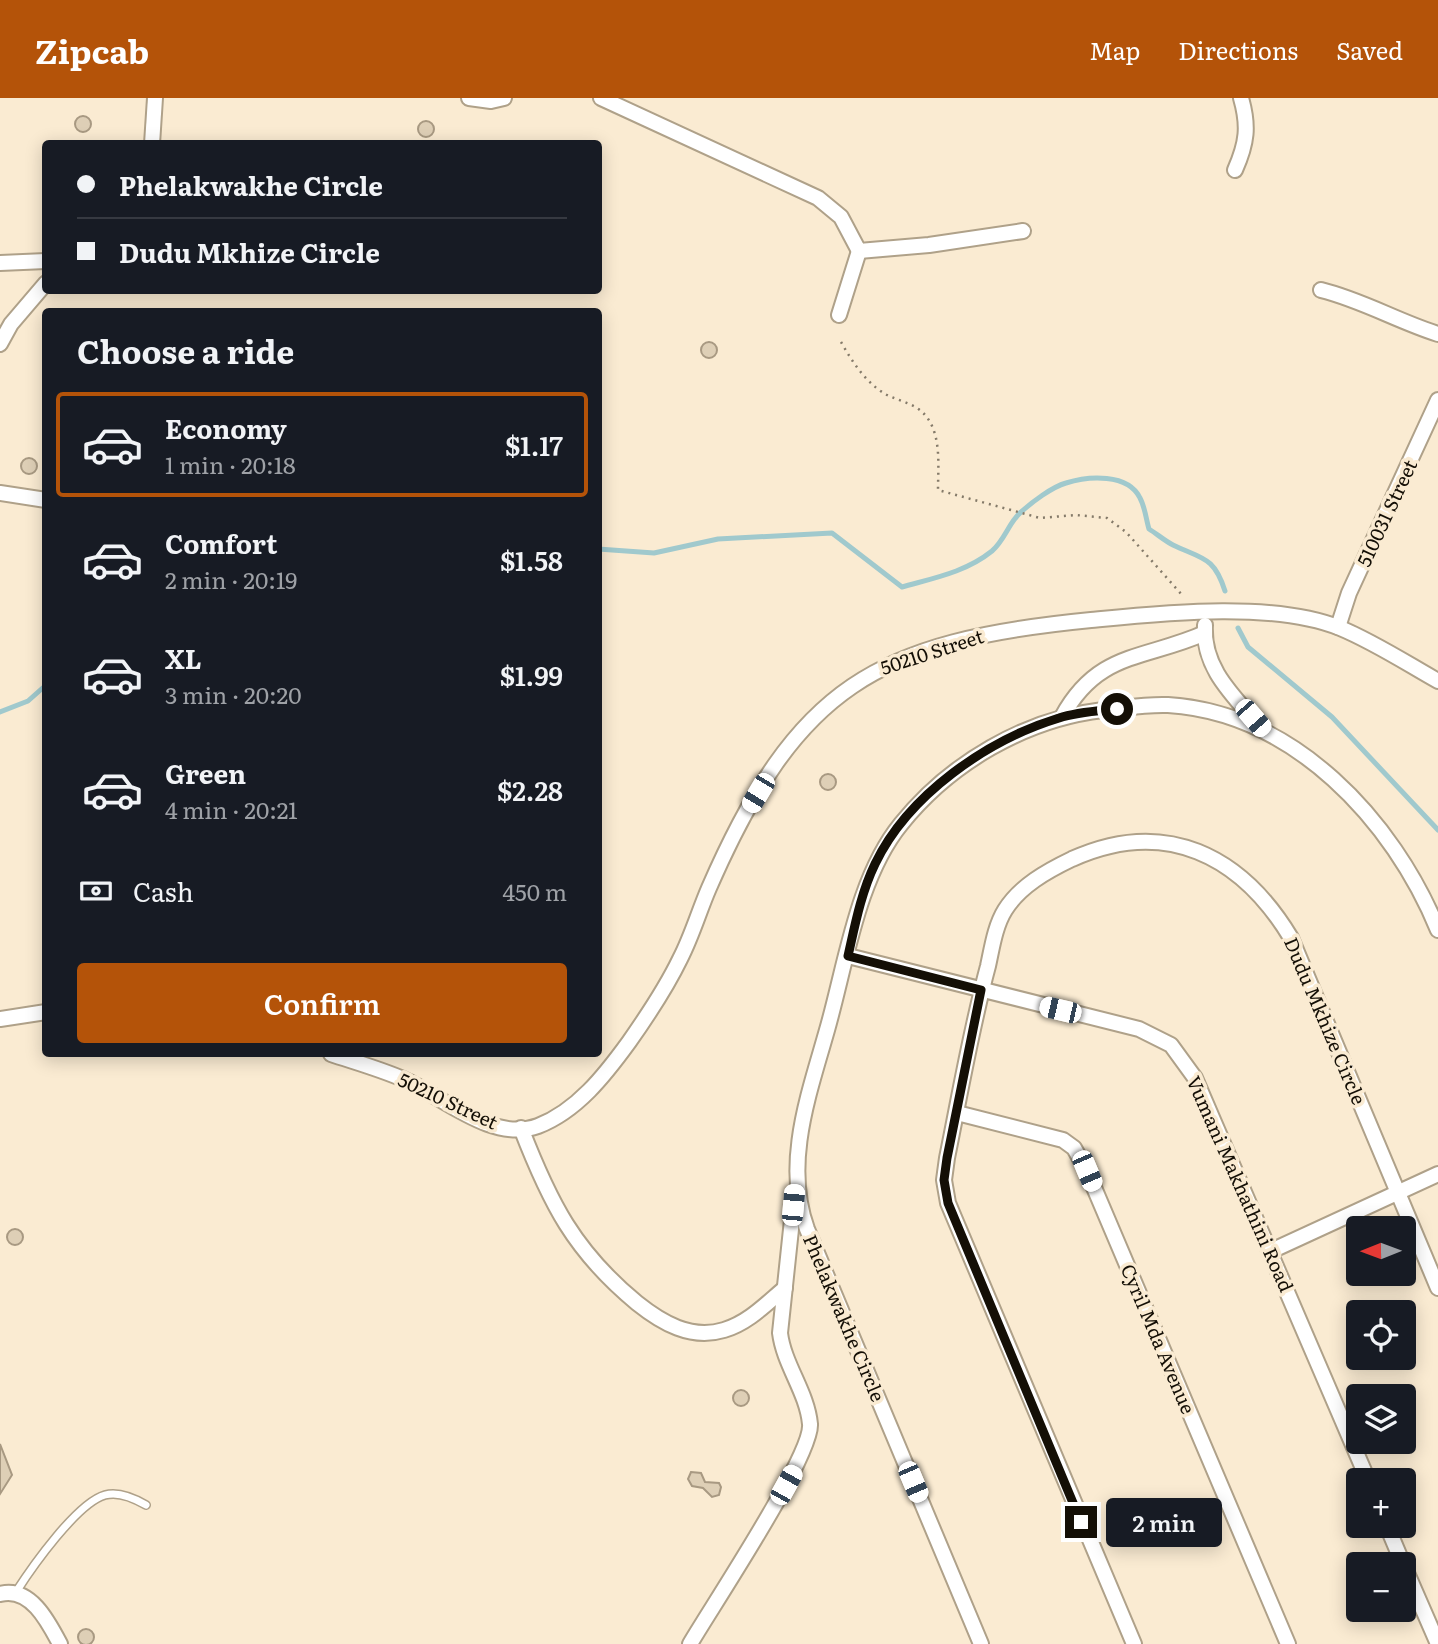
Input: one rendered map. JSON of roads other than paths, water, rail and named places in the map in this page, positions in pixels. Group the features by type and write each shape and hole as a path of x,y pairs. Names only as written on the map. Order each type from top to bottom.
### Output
{"street":[{"path":"152,140 155,98"},
{"path":"469,98 491,102 504,98"},
{"path":"601,98 818,198 841,217 859,251 839,315"},
{"path":"1236,170 1245,146 1247,128 1241,98"},
{"path":"859,251 1023,232"},
{"path":"0,263 42,261"},
{"path":"0,344 11,324 42,288"},
{"path":"1321,289 1359,301 1400,322 1438,334"},
{"name":"510031 Street","path":"1338,627 1349,593 1438,400"},
{"path":"0,493 42,499"},
{"path":"1201,612 1206,655 1213,668 1268,735"},
{"name":"50210 Street","path":"340,1057 400,1078 493,1126 537,1126 576,1103 617,1058 649,1012 681,957 739,825 801,728 847,688 877,668 956,640 1015,627 1201,612 1299,615 1338,627 1438,681"},
{"path":"1062,717 1087,680 1108,667 1205,633"},
{"name":"Phelakwakhe Circle","path":"981,1644 807,1229 796,1179 807,1106 875,864 902,823 951,776 979,755 1062,717 1167,705 1217,713 1268,735 1328,775 1375,821 1414,876 1438,930"},
{"name":"Dudu Mkhize Circle","path":"1134,1644 955,1224 944,1180 981,990 1004,912 1028,885 1052,868 1085,853 1121,843 1150,840 1168,841 1218,860 1261,896 1291,938 1438,1288"},
{"name":"Vumani Makhathini Road","path":"848,956 1139,1029 1171,1045 1195,1079 1363,1468"},
{"path":"0,1019 42,1013"},
{"name":"Cyril Mda Avenue","path":"957,1113 1048,1134 1073,1148 1087,1171 1288,1644"},
{"path":"521,1128 548,1191 580,1246 602,1274 650,1314 671,1327 689,1332 721,1331 751,1317 785,1288"},
{"path":"1271,1251 1438,1174"},
{"path":"690,1644 786,1485 808,1440 810,1425 806,1408 781,1347 780,1323 796,1179"},
{"path":"0,1594 16,1592 30,1599 61,1644"},
{"path":"1416,1594 1438,1644"}],"lane":[{"path":"16,1592 68,1524 97,1499 117,1494 146,1505"}],"waterway":[{"path":"602,549 654,553 718,539 832,533 902,587 949,573 982,558 996,547 1021,512 1055,488 1075,481 1107,478 1117,480 1134,490 1142,502 1149,529 1170,543 1206,560 1216,571 1225,591"},
{"path":"1238,628 1248,647 1332,717 1438,830"},
{"path":"0,712 28,701 42,689"}]}
